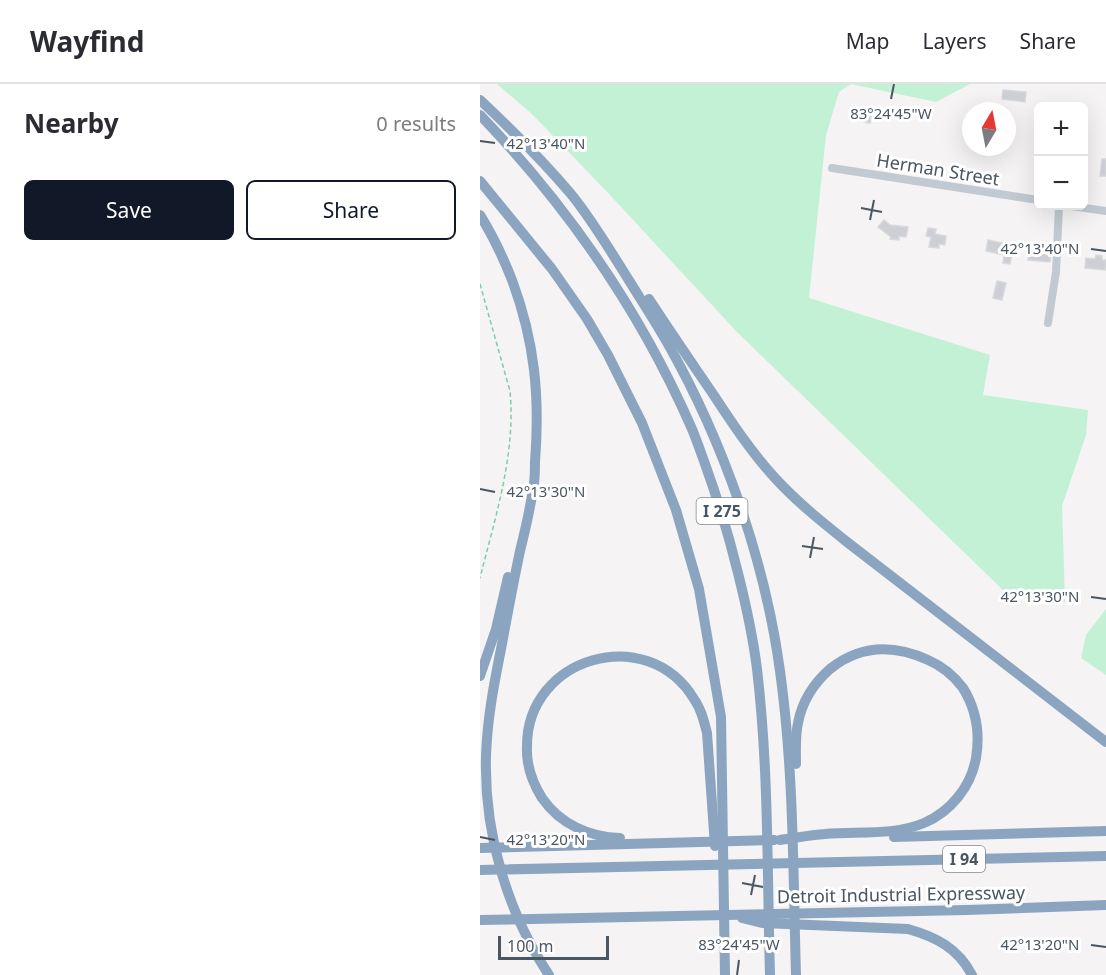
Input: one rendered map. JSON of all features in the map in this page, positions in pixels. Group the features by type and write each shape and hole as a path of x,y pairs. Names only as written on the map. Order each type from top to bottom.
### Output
{"highway":[{"path":"480,100 539,158 572,196 605,242 668,343 687,378 725,465 755,555 775,641 786,715 796,972"},
{"name":"I 275","path":"480,115 519,156 577,228 626,302 693,430 722,512 750,623 757,669 765,761 770,975"},
{"name":"I 275","path":"480,181 552,269 587,319 642,423 676,510 699,589 721,717 725,975"},
{"path":"480,215 502,254 523,310 535,373 537,406 534,488 491,701 486,787 490,823 508,892 526,936 549,975"},
{"path":"605,242 624,261 752,450 790,493 847,542 1106,742"},
{"path":"480,676 495,629 535,463"},
{"path":"480,848 780,840 825,837 904,830 925,823 940,814 960,794 975,765 978,747 976,718 963,689 951,674 935,663 913,653 894,649 873,650 854,654 838,663 812,689 804,703 798,723 796,829 793,875"},
{"path":"692,841 666,838 613,838 593,834 568,824 546,803 530,773 526,753 527,737 531,716 537,704 560,676 580,664 597,658 628,657 644,660 660,667 686,688 702,716 707,733 714,845 722,857"},
{"path":"825,837 1106,831"},
{"name":"Detroit Industrial Expressway","path":"480,870 1106,856"},
{"name":"Detroit Industrial Expressway","path":"480,921 1106,905"},
{"path":"730,915 762,923 908,929 926,934 949,947 972,975"}],"street":[{"name":"Herman Street","path":"832,168 1034,199"},
{"path":"1088,208 1106,211"},
{"path":"1048,323 1056,272 1059,210"}],"path":[{"path":"480,284 512,405 503,484 480,578"}],"green space":[{"path":"497,84 851,84 839,92 826,135 809,298 990,355 983,395 1088,410 1086,435 1062,506 1065,602 1036,602 1004,591 737,332 532,114"},
{"path":"851,84 970,84 936,102"},
{"path":"1106,609 1106,675 1081,658 1086,635"}],"building":[{"path":"1003,90 1026,92 1025,102 1002,99"},
{"path":"852,110 872,113 870,123 850,119"},
{"path":"1102,159 1106,159 1106,176 1100,176"},
{"path":"884,220 890,225 908,227 906,237 899,236 899,240 890,239 891,237 878,227"},
{"path":"928,228 936,229 935,234 946,236 945,245 939,244 939,248 929,247 931,237 926,236"},
{"path":"988,240 1007,244 1006,252 1012,253 1010,264 1003,263 1004,255 986,251"},
{"path":"1029,250 1051,252 1050,262 1028,260"},
{"path":"1096,255 1106,260 1106,270 1085,268 1086,258 1095,259"},
{"path":"997,281 1006,283 1002,300 993,298"}]}
